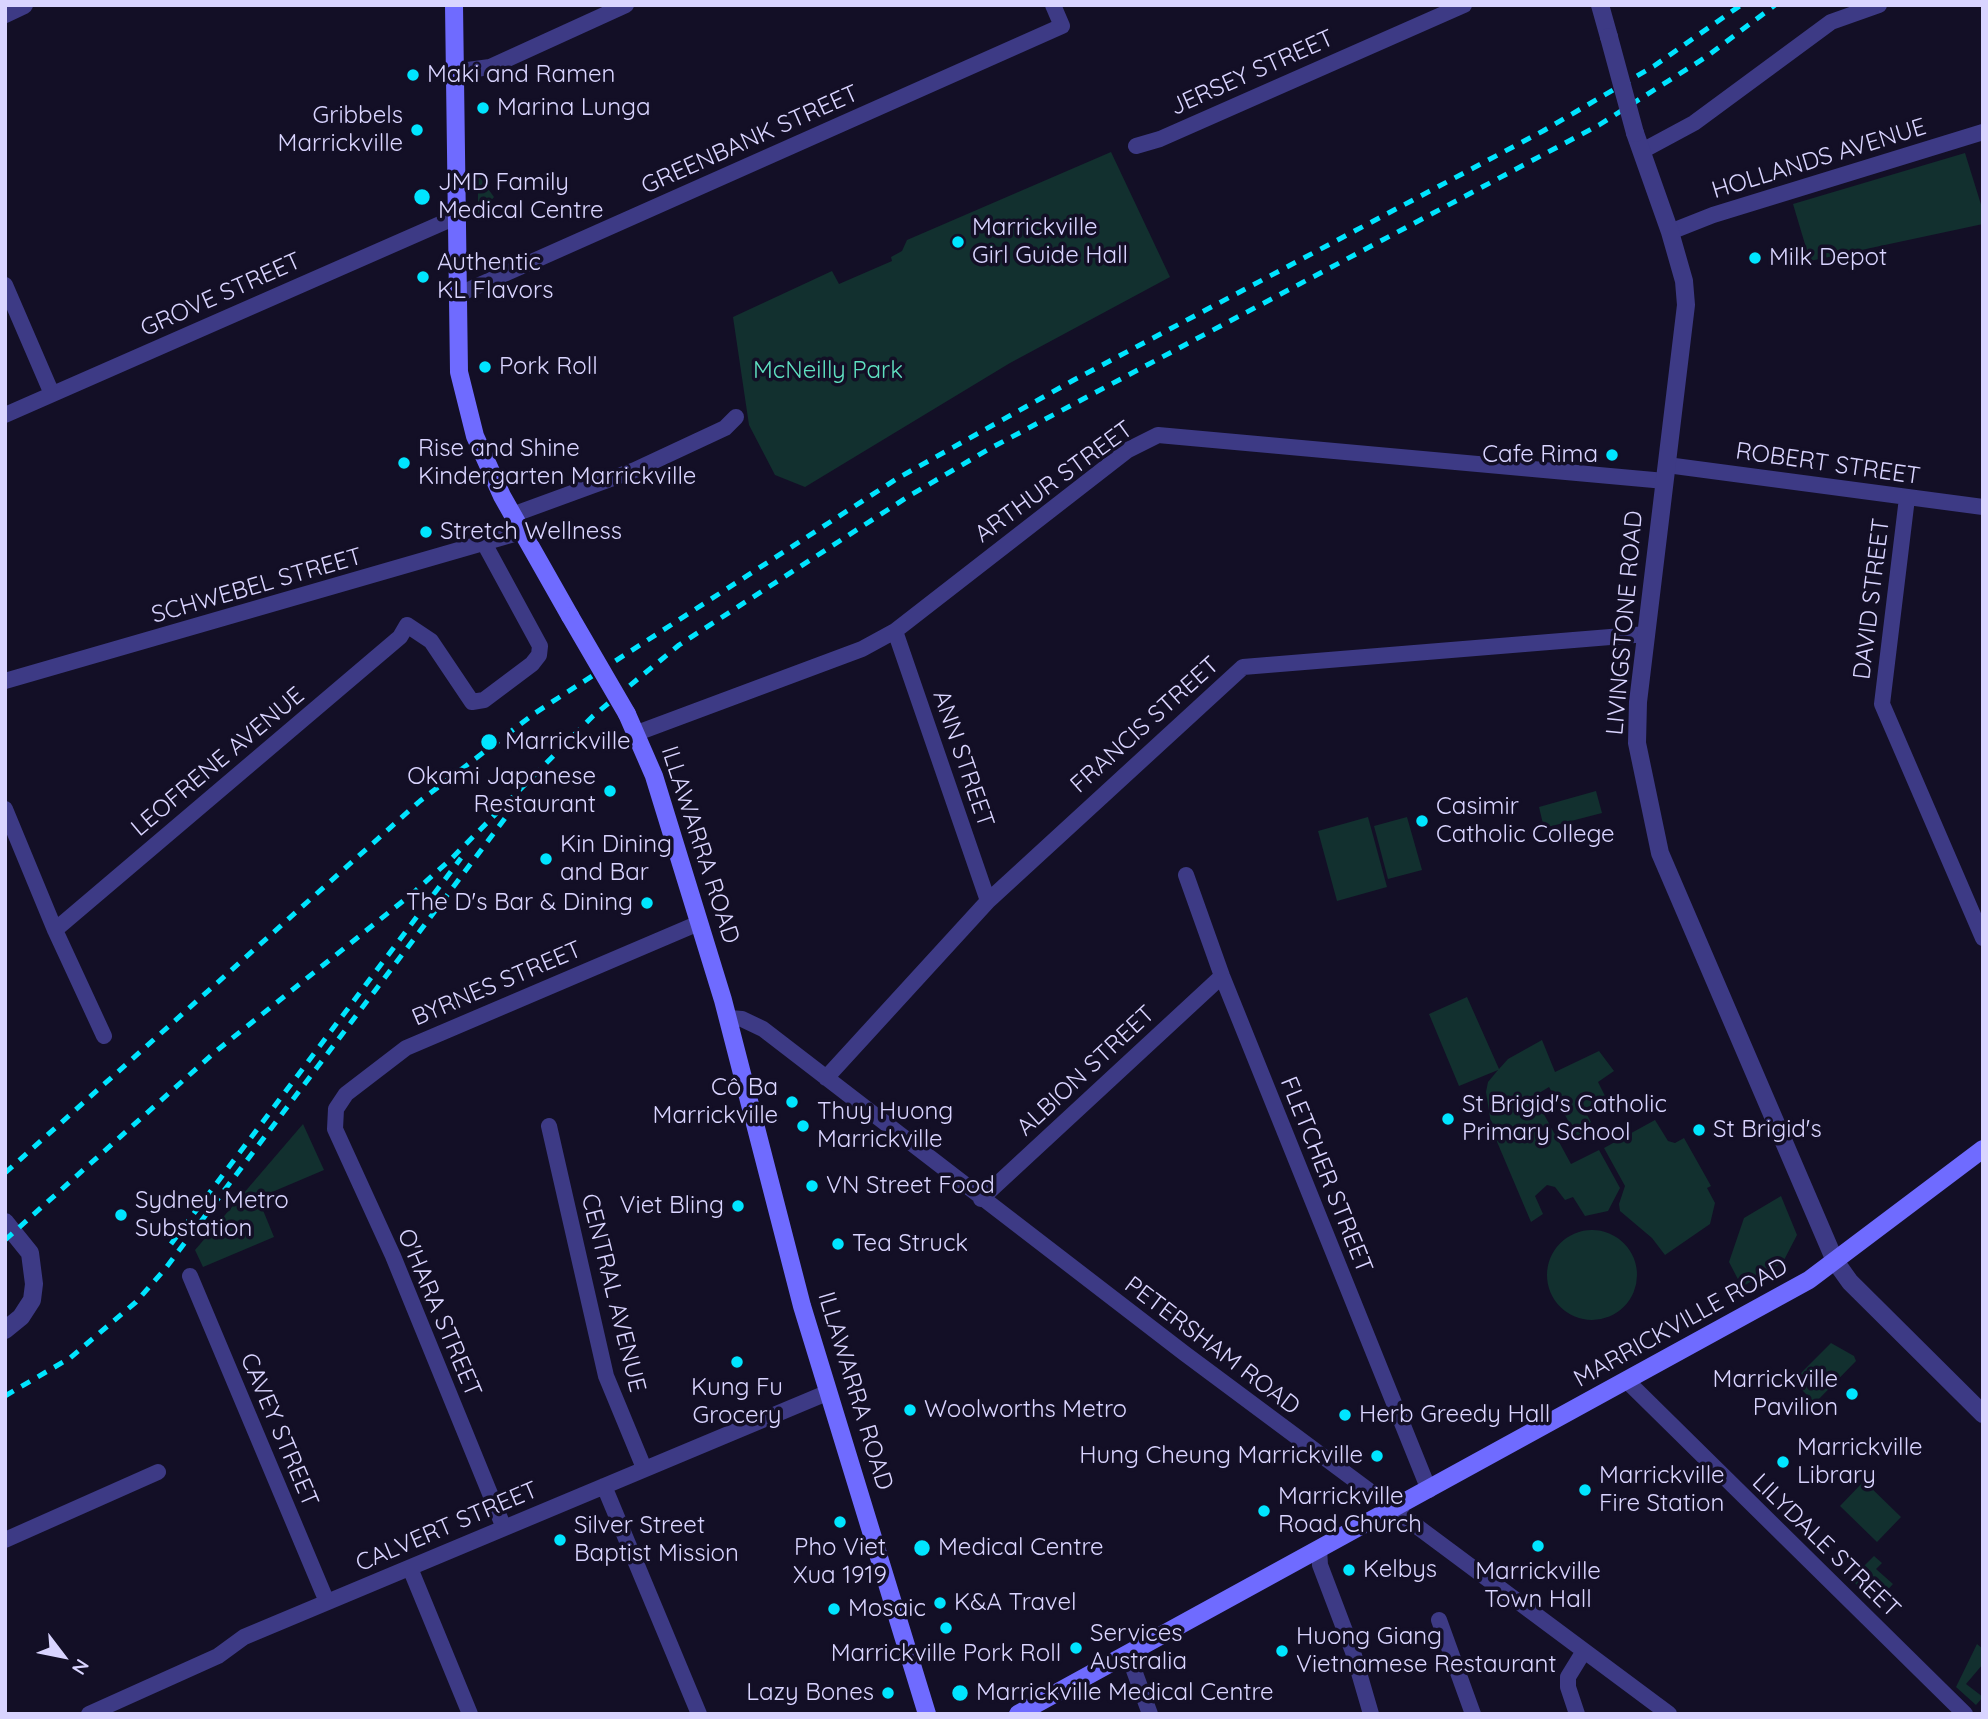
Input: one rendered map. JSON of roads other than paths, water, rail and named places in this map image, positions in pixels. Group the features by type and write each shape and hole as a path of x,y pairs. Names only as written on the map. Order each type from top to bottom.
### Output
{"main road":[{"name":"ILLAWARRA ROAD","path":"454,5 459,372 475,436 512,515 627,714 654,776 729,1018 802,1306 927,1714"},
{"name":"MARRICKVILLE ROAD","path":"1018,1714 1810,1280 1983,1149"}],"street":[{"path":"5,14 24,5"},
{"path":"453,72 490,67 626,5"},
{"name":"GREENBANK STREET","path":"457,295 1062,26 1053,5"},
{"name":"JERSEY STREET","path":"1136,146 1160,139 1464,5"},
{"name":"LIVINGSTONE ROAD","path":"1600,5 1635,133 1670,232 1684,281 1686,305 1638,702 1637,743 1660,853 1835,1261 1850,1282 1983,1414"},
{"path":"1642,151 1694,123 1831,22 1879,5"},
{"name":"HOLLANDS AVENUE","path":"1670,232 1713,215 1983,132"},
{"name":"GROVE STREET","path":"5,415 456,217"},
{"path":"5,285 52,394"},
{"path":"512,515 635,470 725,428 736,417"},
{"name":"ARTHUR STREET","path":"637,733 862,649 895,631 1128,450 1158,435 1666,473"},
{"name":"ROBERT STREET","path":"1666,473 1983,507"},
{"name":"DAVID STREET","path":"1907,498 1882,704 1983,938"},
{"name":"SCHWEBEL STREET","path":"5,681 522,532"},
{"name":"LEOFRENE AVENUE","path":"55,930 400,637 407,625 431,641 472,702 484,700 537,660 540,646 484,543"},
{"name":"ANN STREET","path":"895,631 988,901"},
{"name":"FRANCIS STREET","path":"826,1078 988,901 1242,667 1647,634"},
{"path":"5,809 55,930 104,1037"},
{"name":"FLETCHER STREET","path":"1186,875 1222,976 1429,1490"},
{"name":"BYRNES STREET","path":"334,1116 346,1094 406,1048 699,923"},
{"name":"ALBION STREET","path":"981,1199 1222,976"},
{"name":"PETERSHAM ROAD","path":"729,1018 742,1019 763,1029 981,1199 1669,1714"},
{"name":"O'HARA STREET","path":"334,1116 335,1129 393,1256 504,1528"},
{"name":"CENTRAL AVENUE","path":"549,1126 606,1376 644,1468"},
{"path":"5,1222 30,1253 34,1284 32,1300 21,1317 5,1330"},
{"name":"CAVEY STREET","path":"190,1276 327,1602"},
{"name":"LILYDALE STREET","path":"1627,1381 1965,1714"},
{"name":"CALVERT STREET","path":"89,1714 218,1656 244,1637 829,1392"},
{"path":"5,1540 158,1472"},
{"path":"604,1486 699,1714"},
{"path":"1319,1549 1320,1565 1353,1652 1371,1714"},
{"path":"410,1568 470,1714"},
{"path":"1439,1620 1474,1714"},
{"path":"1577,1714 1567,1687 1572,1670 1584,1651"},
{"path":"1128,1654 1150,1714"}],"railway":[{"path":"5,1173 420,801 535,713 898,478 1072,381 1543,131 1654,66 1741,5"},
{"path":"5,1240 215,1052 413,893 451,859 593,716 679,645 909,496 989,449 1599,125 1706,57 1775,5"},
{"path":"5,1396 70,1358 136,1302 165,1269 509,813"},
{"path":"171,1244 461,858"}],"place":[{"name":"Maki and Ramen","path":"413,75"},
{"name":"Marina Lunga","path":"483,108"},
{"name":"Gribbels Marrickville","path":"417,130"},
{"name":"JMD Family Medical Centre","path":"422,197"},
{"name":"Marrickville Girl Guide Hall","path":"958,242"},
{"name":"Milk Depot","path":"1755,258"},
{"name":"Authentic KL Flavors","path":"423,277"},
{"name":"Pork Roll","path":"485,367"},
{"name":"Cafe Rima","path":"1612,455"},
{"name":"Rise and Shine Kindergarten Marrickville","path":"404,463"},
{"name":"Stretch Wellness","path":"426,532"},
{"name":"Marrickville","path":"489,742"},
{"name":"Okami Japanese Restaurant","path":"610,791"},
{"name":"Casimir Catholic College","path":"1422,821"},
{"name":"Kin Dining and Bar","path":"546,859"},
{"name":"The D's Bar & Dining","path":"647,903"},
{"name":"Cô Ba Marrickville","path":"792,1102"},
{"name":"St Brigid's Catholic Primary School","path":"1448,1119"},
{"name":"Thuy Huong Marrickville","path":"803,1126"},
{"name":"St Brigid's","path":"1699,1130"},
{"name":"VN Street Food","path":"812,1186"},
{"name":"Viet Bling","path":"738,1206"},
{"name":"Sydney Metro Substation","path":"121,1215"},
{"name":"Tea Struck","path":"838,1244"},
{"name":"Kung Fu Grocery","path":"737,1362"},
{"name":"Marrickville Pavilion","path":"1852,1394"},
{"name":"Woolworths Metro","path":"910,1410"},
{"name":"Herb Greedy Hall","path":"1345,1415"},
{"name":"Hung Cheung Marrickville","path":"1377,1456"},
{"name":"Marrickville Library","path":"1783,1462"},
{"name":"Marrickville Fire Station","path":"1585,1490"},
{"name":"Marrickville Road Church","path":"1264,1511"},
{"name":"Pho Viet Xua 1919","path":"840,1522"},
{"name":"Silver Street Baptist Mission","path":"560,1540"},
{"name":"Marrickville Town Hall","path":"1538,1546"},
{"name":"Medical Centre","path":"922,1548"},
{"name":"Kelbys","path":"1349,1570"},
{"name":"K&A Travel","path":"940,1603"},
{"name":"Mosaic","path":"834,1609"},
{"name":"Marrickville Pork Roll","path":"946,1628"},
{"name":"Services Australia","path":"1076,1648"},
{"name":"Huong Giang Vietnamese Restaurant","path":"1282,1651"},
{"name":"Lazy Bones","path":"888,1693"},
{"name":"Marrickville Medical Centre","path":"960,1693"}],"park label":[{"name":"McNeilly Park","path":"828,371"}]}
